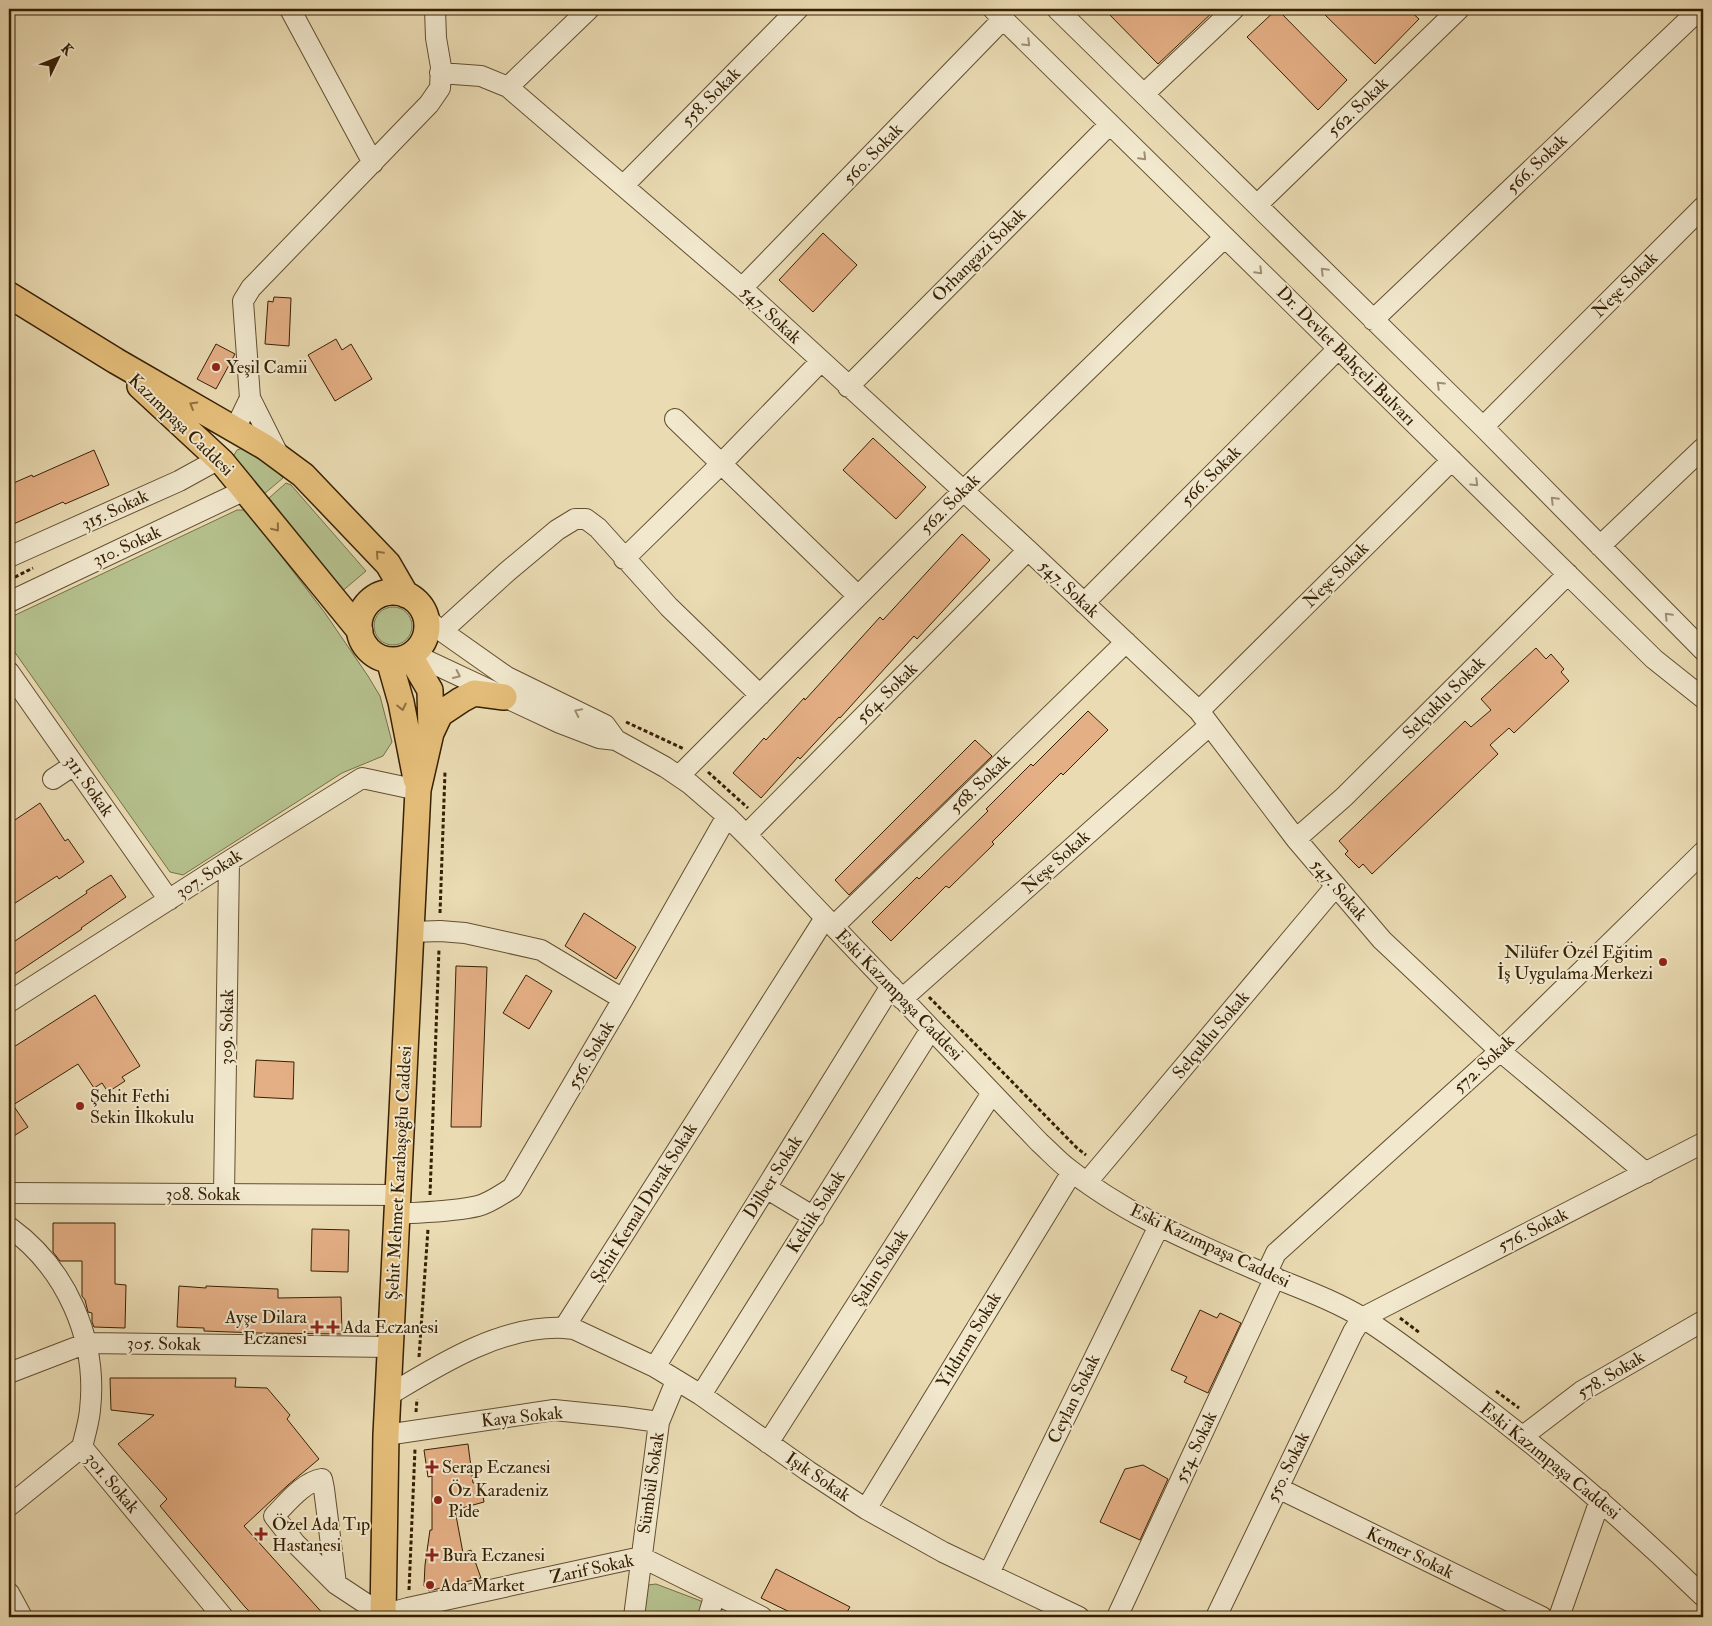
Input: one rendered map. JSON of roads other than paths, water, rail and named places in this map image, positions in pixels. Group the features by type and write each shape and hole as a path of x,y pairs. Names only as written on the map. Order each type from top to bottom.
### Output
{"main road":[{"name":"Kazımpaşa Caddesi","path":"9,294 116,361 265,447 280,458 303,476 388,564 406,594"},
{"name":"Kazımpaşa Caddesi","path":"116,361 122,369 219,458 360,631"},
{"path":"219,458 235,430"},
{"path":"389,592 406,594 416,600 434,624 428,628 420,647 404,657 378,657 363,641 360,631 362,613 366,605 372,599 389,592"},
{"path":"404,657 430,690 431,733"},
{"name":"Şehit Mehmet Karabaşoğlu Caddesi","path":"404,657 401,702 418,790"},
{"path":"431,733 440,714 474,693 504,697"},
{"name":"Şehit Mehmet Karabaşoğlu Caddesi","path":"383,1616 386,1435 418,790 431,733"}],"street":[{"path":"290,9 373,163"},
{"path":"280,458 250,398 243,301 251,288 429,104 440,88 435,9"},
{"path":"508,87 588,9"},
{"name":"558. Sokak","path":"624,185 798,9"},
{"path":"1057,9 1482,427 1600,546 1700,640"},
{"path":"1144,94 1234,9"},
{"name":"562. Sokak","path":"1256,205 1459,9"},
{"name":"566. Sokak","path":"1373,320 1700,9"},
{"name":"Dr. Devlet Bahçeli Bulvarı","path":"998,14 1654,659 1703,698"},
{"name":"560. Sokak","path":"742,288 998,14"},
{"name":"547. Sokak","path":"440,73 482,76 508,87 742,288 1028,550 1126,642 1204,719 1296,839 1382,940 1500,1051 1646,1172"},
{"name":"Orhangazi Sokak","path":"848,387 1110,124"},
{"name":"Neşe Sokak","path":"1482,427 1703,207"},
{"name":"562. Sokak","path":"679,776 963,491 1225,237"},
{"name":"566. Sokak","path":"1084,603 1338,349"},
{"path":"624,559 722,463 821,361"},
{"path":"235,430 250,398"},
{"path":"675,418 858,596"},
{"path":"1600,546 1703,448"},
{"name":"315. Sokak","path":"9,557 178,481 219,458"},
{"name":"Neşe Sokak","path":"897,992 917,985 1204,719 1452,460"},
{"name":"310. Sokak","path":"9,602 246,490"},
{"path":"434,624 515,566 557,530 575,520 586,519 598,528 669,607 760,695"},
{"name":"564. Sokak","path":"746,835 1028,550"},
{"name":"Selçuklu Sokak","path":"1296,839 1344,797 1568,574"},
{"name":"Eski Kazımpaşa Caddesi","path":"434,624 507,677 605,725 616,740"},
{"name":"568. Sokak","path":"830,922 1126,642"},
{"name":"Eski Kazımpaşa Caddesi","path":"404,657 504,697 560,723 599,738 616,740 665,766 679,776 727,816 1039,1142 1080,1177 1101,1192 1159,1226 1332,1302 1362,1318 1531,1430 1600,1500 1654,1548 1703,1596"},
{"name":"311. Sokak","path":"9,672 169,900"},
{"path":"53,779 74,765"},
{"name":"307. Sokak","path":"9,1002 229,860 362,778 418,790"},
{"name":"556. Sokak","path":"397,1204 429,1212 480,1206 512,1188 623,999 727,816"},
{"name":"572. Sokak","path":"1270,1276 1276,1253 1500,1051 1703,852"},
{"name":"309. Sokak","path":"224,1194 229,860"},
{"name":"Selçuklu Sokak","path":"1080,1177 1101,1167 1335,887"},
{"name":"Şehit Kemal Durak Sokak","path":"564,1328 830,922"},
{"path":"412,932 440,931 464,933 541,950 623,999"},
{"name":"Dilber Sokak","path":"655,1367 766,1188 897,992"},
{"name":"Keklik Sokak","path":"701,1395 932,1029"},
{"name":"Şahin Sokak","path":"768,1443 992,1093"},
{"name":"576. Sokak","path":"1362,1318 1703,1144"},
{"name":"Yıldırım Sokak","path":"866,1509 1080,1177"},
{"path":"766,1188 814,1216"},
{"name":"308. Sokak","path":"9,1193 224,1194 397,1204"},
{"name":"301. Sokak","path":"9,1226 25,1238 52,1270 71,1298 87,1343 91,1379 90,1409 82,1447 223,1617"},
{"name":"Ceylan Sokak","path":"989,1573 1159,1226"},
{"name":"554. Sokak","path":"1117,1617 1270,1276"},
{"name":"550. Sokak","path":"1216,1617 1353,1332 1362,1318"},
{"name":"578. Sokak","path":"1531,1430 1582,1392 1703,1321"},
{"path":"389,1395 424,1373 486,1342 551,1327 564,1328"},
{"name":"Işık Sokak","path":"564,1328 574,1329 655,1367 701,1395 866,1509 944,1552 1079,1617"},
{"path":"9,1373 87,1343"},
{"name":"305. Sokak","path":"87,1343 391,1347"},
{"name":"Sümbül Sokak","path":"634,1617 659,1422 676,1381"},
{"name":"Kaya Sokak","path":"386,1435 554,1410 659,1422"},
{"path":"9,1506 82,1447"},
{"path":"336,1584 324,1488 322,1479 314,1480 274,1516 295,1543 336,1584 383,1616"},
{"name":"Kemer Sokak","path":"1278,1488 1542,1617"},
{"path":"1559,1617 1600,1500"},
{"name":"Zarif Sokak","path":"383,1616 408,1608 641,1557 762,1617"},
{"path":"9,1592 22,1617"},
{"path":"708,1617 715,1594"}],"place":[{"name":"Yeşil Camii","path":"216,367"},
{"name":"Nilüfer Özel Eğitim İş Uygulama Merkezi","path":"1663,962"},
{"name":"Şehit Fethi Sekin İlkokulu","path":"80,1106"},
{"name":"Ayşe Dilara Eczanesi","path":"317,1327"},
{"name":"Ada Eczanesi","path":"333,1327"},
{"name":"Serap Eczanesi","path":"432,1467"},
{"name":"Öz Karadeniz Pide","path":"438,1500"},
{"name":"Özel Ada Tıp Hastanesi","path":"261,1534"},
{"name":"Bura Eczanesi","path":"432,1555"},
{"name":"Ada Market","path":"430,1585"}]}
